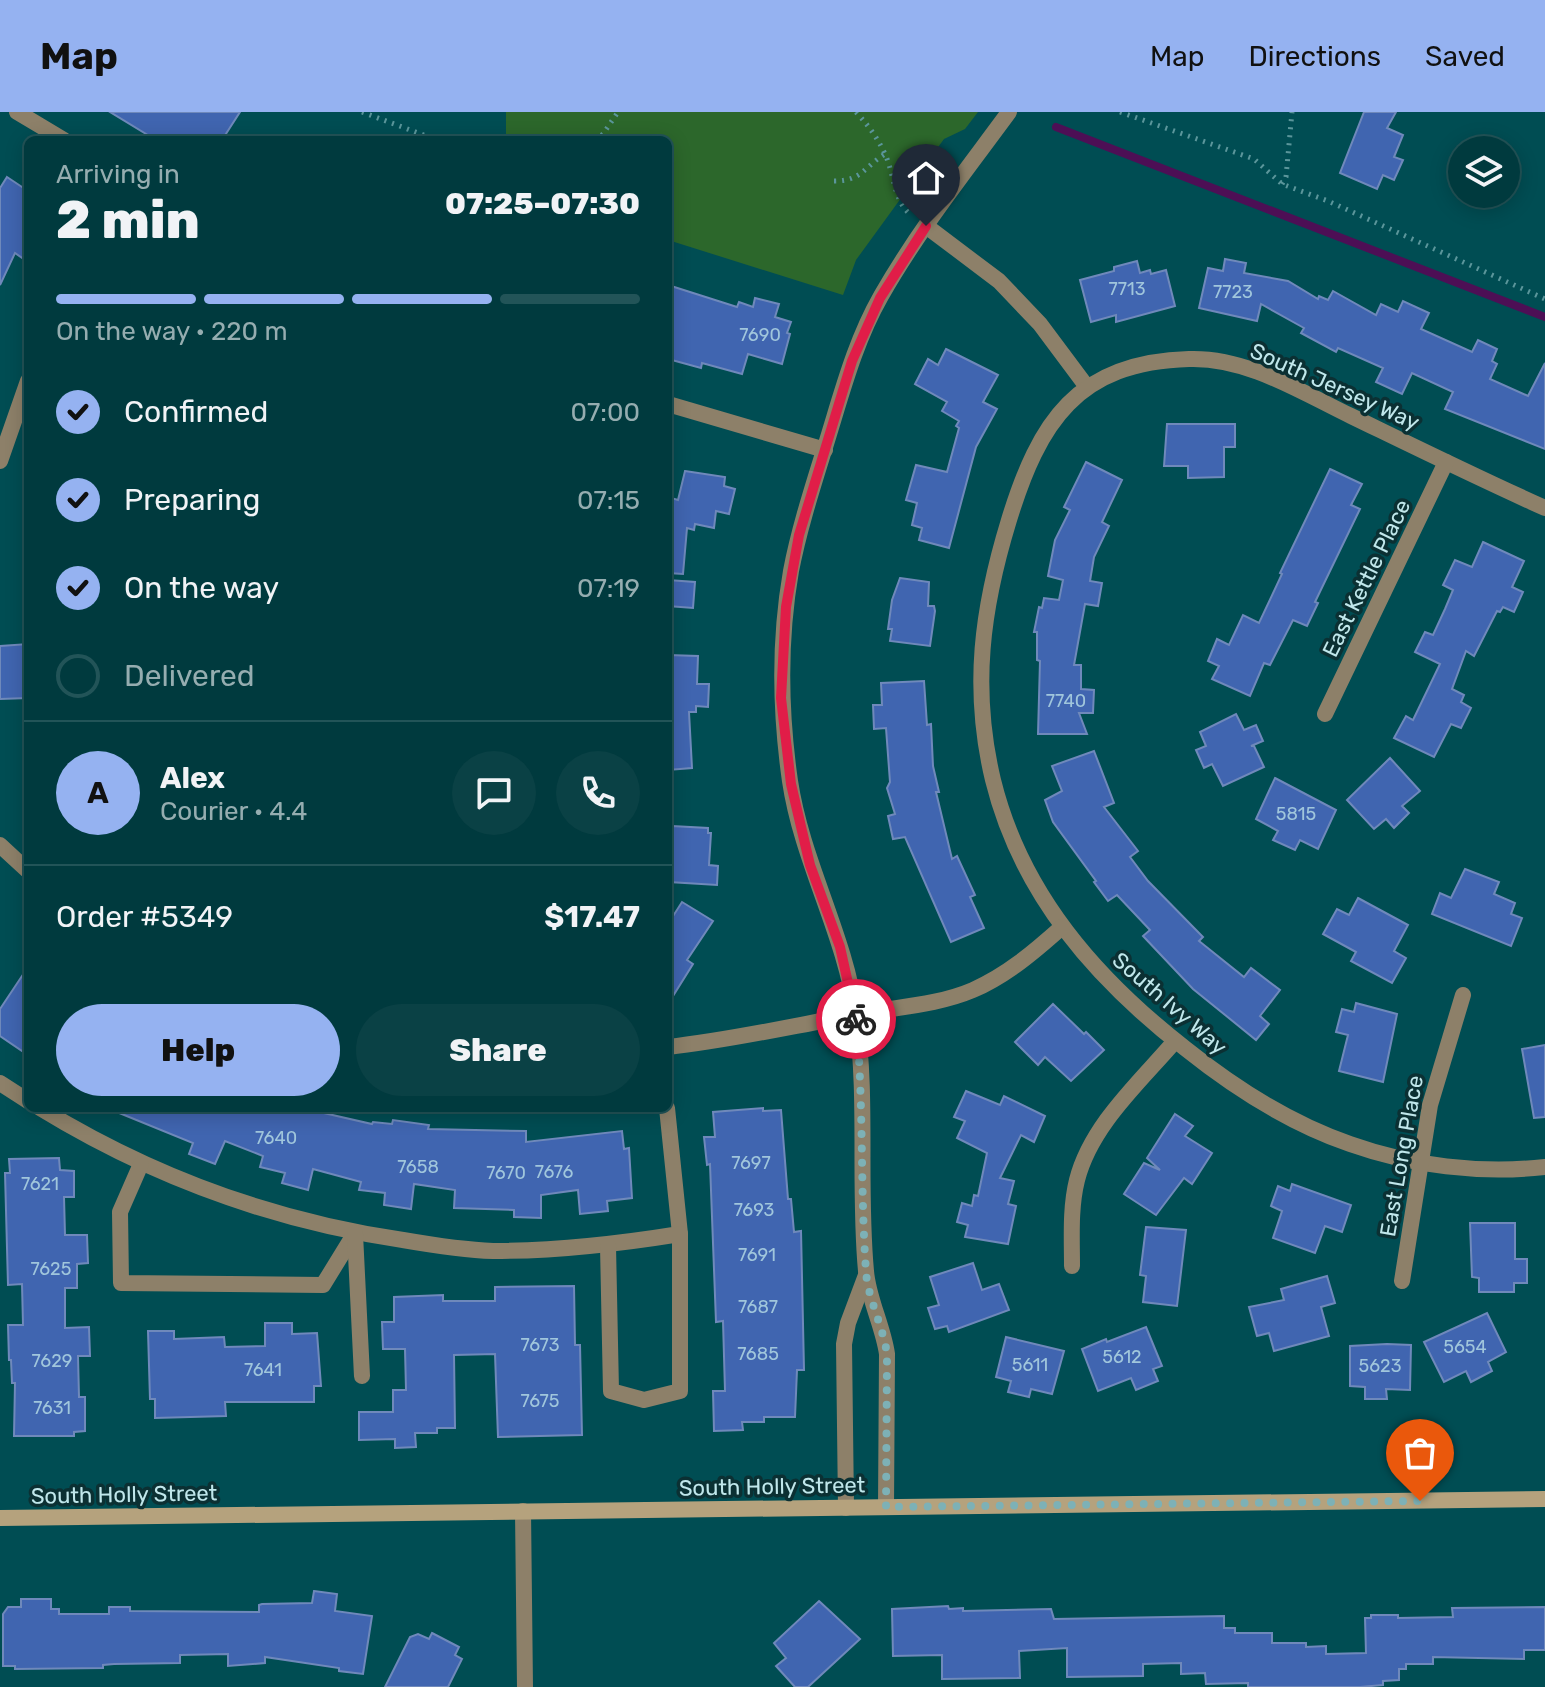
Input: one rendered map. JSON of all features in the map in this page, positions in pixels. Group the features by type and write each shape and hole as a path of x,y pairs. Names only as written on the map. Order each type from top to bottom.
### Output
{"main road":[{"name":"South Holly Street","path":"0,1518 1545,1499"}],"street":[{"path":"17,112 57,136"},
{"path":"886,1507 887,1354 866,1275 856,1014 840,947 810,865 791,784 781,698 785,622 791,569 852,361 864,330 880,298 926,226 1009,112"},
{"path":"926,226 999,281 1040,324 1087,387"},
{"name":"South Jersey Way","path":"1087,387 1117,373 1168,361 1191,358 1233,364 1281,382 1545,508"},
{"name":"South Ivy Way","path":"1087,387 1062,408 1043,433 1030,458 993,578 981,642 982,712 993,781 1018,852 1039,893 1062,927 1112,986 1175,1041 1254,1099 1289,1118 1349,1144 1421,1162 1492,1171 1545,1167"},
{"path":"0,461 24,392"},
{"path":"672,405 825,450"},
{"name":"East Kettle Place","path":"1325,714 1446,462"},
{"path":"0,845 24,867"},
{"path":"672,1047 724,1041 970,992 1010,970 1062,927"},
{"name":"East Long Place","path":"1402,1281 1433,1093 1463,995"},
{"path":"1072,1266 1077,1181 1086,1156 1096,1135 1175,1041"},
{"path":"0,1083 24,1098"},
{"path":"47,1112 141,1164 251,1206 355,1233 490,1251 608,1246 680,1234"},
{"path":"608,1246 611,1391 644,1400 680,1391 680,1234 667,1112"},
{"path":"141,1164 120,1212 121,1283 323,1285 355,1233"},
{"path":"355,1233 362,1376"},
{"path":"846,1508 844,1344 848,1323 866,1275"},
{"path":"523,1511 525,1687"}],"path":[{"path":"362,112 426,136"},
{"path":"600,136 618,112"},
{"path":"856,112 872,129 885,154 900,206 926,226"},
{"path":"1120,112 1254,159 1282,184 1328,201 1545,299"},
{"path":"1282,184 1286,177 1292,112"},
{"path":"834,181 861,175 873,161 885,154"}],"green space":[{"path":"506,112 978,112 965,129 944,139 856,260 843,295 672,241 672,136 506,136"}],"building":[{"path":"110,112 240,112 225,136 149,136"},
{"path":"1364,112 1396,112 1387,128 1403,135 1394,157 1403,160 1394,180 1383,175 1377,189 1340,173"},
{"path":"7,177 24,188 24,259 15,253 0,285 0,188"},
{"path":"1225,259 1246,263 1244,273 1288,281 1318,299 1319,296 1328,300 1333,291 1376,315 1381,304 1398,312 1403,301 1429,313 1421,329 1472,352 1478,340 1497,349 1492,361 1497,364 1490,379 1528,396 1545,363 1545,449 1445,409 1453,392 1412,373 1402,394 1376,382 1383,368 1338,348 1336,352 1301,333 1304,328 1261,304 1257,321 1199,308 1208,268 1223,271"},
{"path":"1137,261 1140,273 1166,270 1175,306 1116,322 1116,315 1091,322 1080,280"},
{"path":"672,286 737,307 739,302 753,307 755,298 779,304 775,317 791,322 782,364 748,354 742,374 702,363 701,368 672,360"},
{"path":"946,349 998,375 983,402 997,409 976,447 949,548 919,540 922,528 912,525 917,503 906,500 916,465 947,472 959,428 956,426 959,421 942,411 947,402 915,384 928,359 938,365"},
{"path":"1167,424 1235,424 1235,447 1224,447 1224,477 1188,478 1188,466 1164,466"},
{"path":"1086,462 1122,480 1102,522 1109,526 1094,557 1090,581 1102,583 1098,606 1085,604 1074,665 1081,665 1081,689 1094,690 1093,713 1079,713 1087,734 1038,734 1040,661 1037,660 1037,632 1034,632 1044,598 1059,600 1063,580 1048,576 1055,540 1070,510 1064,507"},
{"path":"1330,469 1362,484 1351,505 1360,509 1315,602 1318,603 1307,626 1293,620 1270,665 1264,663 1250,696 1212,679 1219,666 1208,661 1217,639 1229,645 1243,615 1259,623"},
{"path":"685,471 725,477 724,486 735,489 729,514 716,511 714,528 695,524 694,530 687,528 683,574 672,573 672,498 678,500"},
{"path":"1483,542 1524,561 1512,587 1523,592 1514,612 1503,607 1500,612 1497,611 1474,656 1466,651 1452,689 1464,695 1461,702 1471,708 1461,728 1451,724 1434,757 1394,738 1406,716 1413,720 1440,664 1415,652 1425,632 1433,635 1453,590 1443,585 1455,560 1472,567"},
{"path":"900,578 929,582 928,606 934,606 935,611 930,646 890,641 892,629 888,629 892,600"},
{"path":"672,580 695,582 693,608 672,606"},
{"path":"24,644 24,698 0,699 0,646"},
{"path":"672,655 698,656 697,684 709,684 708,707 696,706 696,712 689,712 692,768 672,770"},
{"path":"924,681 927,725 931,724 933,766 939,792 936,792 952,859 957,856 975,895 970,897 984,928 951,942 905,837 893,839 888,816 895,814 887,788 890,782 886,728 874,729 873,705 882,705 881,683"},
{"path":"1236,714 1244,730 1256,725 1263,741 1251,746 1254,746 1264,767 1223,786 1212,764 1204,768 1196,750 1206,746 1200,732"},
{"path":"1094,751 1114,803 1104,807 1138,851 1130,857 1148,881 1203,937 1199,941 1244,977 1251,968 1280,990 1260,1016 1269,1024 1256,1040 1193,989 1143,936 1150,930 1117,895 1108,901 1053,822 1045,800 1062,791 1052,766"},
{"path":"1390,758 1420,791 1402,806 1409,813 1394,828 1386,819 1374,829 1347,800"},
{"path":"1275,778 1336,810 1318,849 1300,840 1295,850 1273,840 1278,831 1256,819"},
{"path":"672,826 708,828 708,833 711,833 709,865 718,866 717,885 672,882"},
{"path":"1465,869 1499,882 1494,894 1515,903 1511,914 1522,918 1511,946 1432,914 1440,893 1451,898"},
{"path":"1358,898 1408,925 1394,951 1406,958 1392,983 1351,961 1356,952 1323,934 1337,909 1349,915"},
{"path":"682,902 713,921 687,960 693,964 672,998 672,918"},
{"path":"24,973 24,1052 0,1036 0,1009"},
{"path":"1356,1003 1397,1014 1383,1082 1339,1071 1348,1035 1336,1032 1342,1009 1354,1012"},
{"path":"1053,1004 1104,1050 1071,1081 1045,1057 1038,1065 1015,1042"},
{"path":"1545,1045 1545,1117 1534,1118 1522,1049"},
{"path":"966,1091 1000,1105 1004,1096 1045,1116 1034,1142 1021,1135 1000,1178 1014,1181 1008,1204 1016,1206 1008,1244 965,1237 968,1225 957,1222 962,1203 972,1206 974,1195 978,1196 987,1153 957,1138 965,1121 954,1117"},
{"path":"763,1108 763,1111 781,1110 788,1199 791,1199 794,1232 801,1231 804,1370 797,1370 795,1417 764,1417 764,1422 742,1422 743,1430 714,1431 713,1391 725,1391 723,1321 716,1322 710,1164 707,1165 704,1137 715,1137 713,1112"},
{"path":"117,1112 320,1112 372,1124 392,1124 393,1120 429,1125 428,1129 526,1131 526,1142 622,1131 624,1149 629,1148 632,1198 607,1201 608,1211 580,1214 578,1190 541,1195 541,1218 514,1217 514,1210 454,1208 455,1190 414,1184 411,1209 384,1205 385,1193 359,1190 361,1182 313,1169 308,1190 282,1183 285,1173 260,1167 263,1156 225,1141 215,1164 189,1154 193,1143"},
{"path":"1175,1114 1193,1126 1185,1136 1212,1153 1192,1184 1184,1178 1156,1215 1124,1194 1144,1163 1160,1170 1147,1158"},
{"path":"59,1158 60,1170 74,1171 74,1197 64,1197 65,1235 87,1235 88,1263 77,1264 77,1288 65,1288 65,1328 89,1327 90,1356 78,1356 79,1397 85,1397 85,1431 74,1432 74,1436 14,1436 15,1383 12,1383 9,1360 8,1325 23,1325 22,1284 8,1285 5,1173 10,1173 9,1159"},
{"path":"1292,1184 1351,1205 1342,1232 1325,1226 1315,1253 1273,1238 1282,1211 1271,1206 1278,1186 1290,1191"},
{"path":"1470,1223 1515,1223 1515,1259 1527,1259 1527,1283 1514,1283 1514,1292 1479,1292 1479,1278 1472,1277"},
{"path":"1146,1227 1186,1230 1177,1306 1143,1302 1146,1276 1140,1275"},
{"path":"973,1263 982,1290 999,1284 1009,1310 949,1332 947,1326 935,1329 928,1308 939,1305 930,1277"},
{"path":"1327,1276 1335,1303 1321,1307 1329,1336 1274,1351 1269,1333 1257,1336 1249,1307 1284,1300 1281,1289"},
{"path":"574,1286 575,1345 580,1345 582,1435 498,1437 495,1354 454,1355 455,1428 437,1428 437,1433 415,1433 416,1447 395,1448 395,1439 359,1440 359,1412 393,1412 393,1390 406,1390 405,1349 383,1349 382,1322 394,1322 394,1297 443,1295 443,1301 495,1301 495,1287"},
{"path":"1487,1313 1506,1352 1488,1362 1492,1371 1471,1382 1466,1371 1444,1382 1424,1342"},
{"path":"265,1323 292,1323 292,1334 317,1333 321,1386 314,1386 314,1402 225,1402 226,1416 155,1418 155,1399 150,1399 148,1331 174,1331 174,1339 224,1337 225,1347 265,1346"},
{"path":"1146,1327 1162,1366 1153,1369 1158,1381 1136,1390 1131,1378 1098,1391 1082,1349"},
{"path":"1006,1337 1064,1351 1052,1394 1031,1389 1029,1397 1008,1392 1011,1381 996,1377"},
{"path":"1411,1345 1410,1390 1386,1389 1387,1399 1365,1399 1365,1387 1350,1386 1350,1346"},
{"path":"314,1591 337,1594 335,1611 372,1616 363,1674 265,1657 265,1663 228,1666 228,1654 180,1655 180,1663 114,1664 103,1665 103,1668 15,1669 15,1666 3,1666 3,1614 8,1607 21,1607 21,1599 51,1599 51,1609 59,1609 59,1614 109,1614 109,1607 130,1607 130,1611 259,1612 259,1605 262,1604 312,1603"},
{"path":"819,1601 860,1639 808,1687 795,1687 776,1666 786,1658 774,1643"},
{"path":"948,1606 949,1609 963,1608 963,1611 1051,1609 1054,1619 1224,1616 1224,1628 1235,1628 1235,1633 1272,1633 1272,1643 1326,1646 1326,1654 1366,1653 1365,1618 1371,1618 1371,1615 1453,1617 1452,1608 1545,1607 1545,1650 1524,1650 1524,1659 1433,1657 1433,1664 1406,1664 1406,1669 1399,1669 1399,1680 1360,1687 1206,1684 1205,1673 1181,1674 1181,1663 1143,1664 1143,1676 1067,1677 1067,1648 1019,1651 1020,1678 942,1679 942,1655 893,1656 892,1609"},
{"path":"432,1633 459,1647 455,1655 462,1659 448,1687 385,1687 410,1637 418,1634 429,1639"}],"waterway":[{"path":"1056,127 1545,317"}],"way so far":[{"path":"856,1019 860,1053 866,1275 887,1354 886,1507 1420,1501"}],"route":[{"path":"856,1019 840,947 810,865 791,784 781,698 782,651 791,569 799,535 852,361 880,298 926,226"}]}
